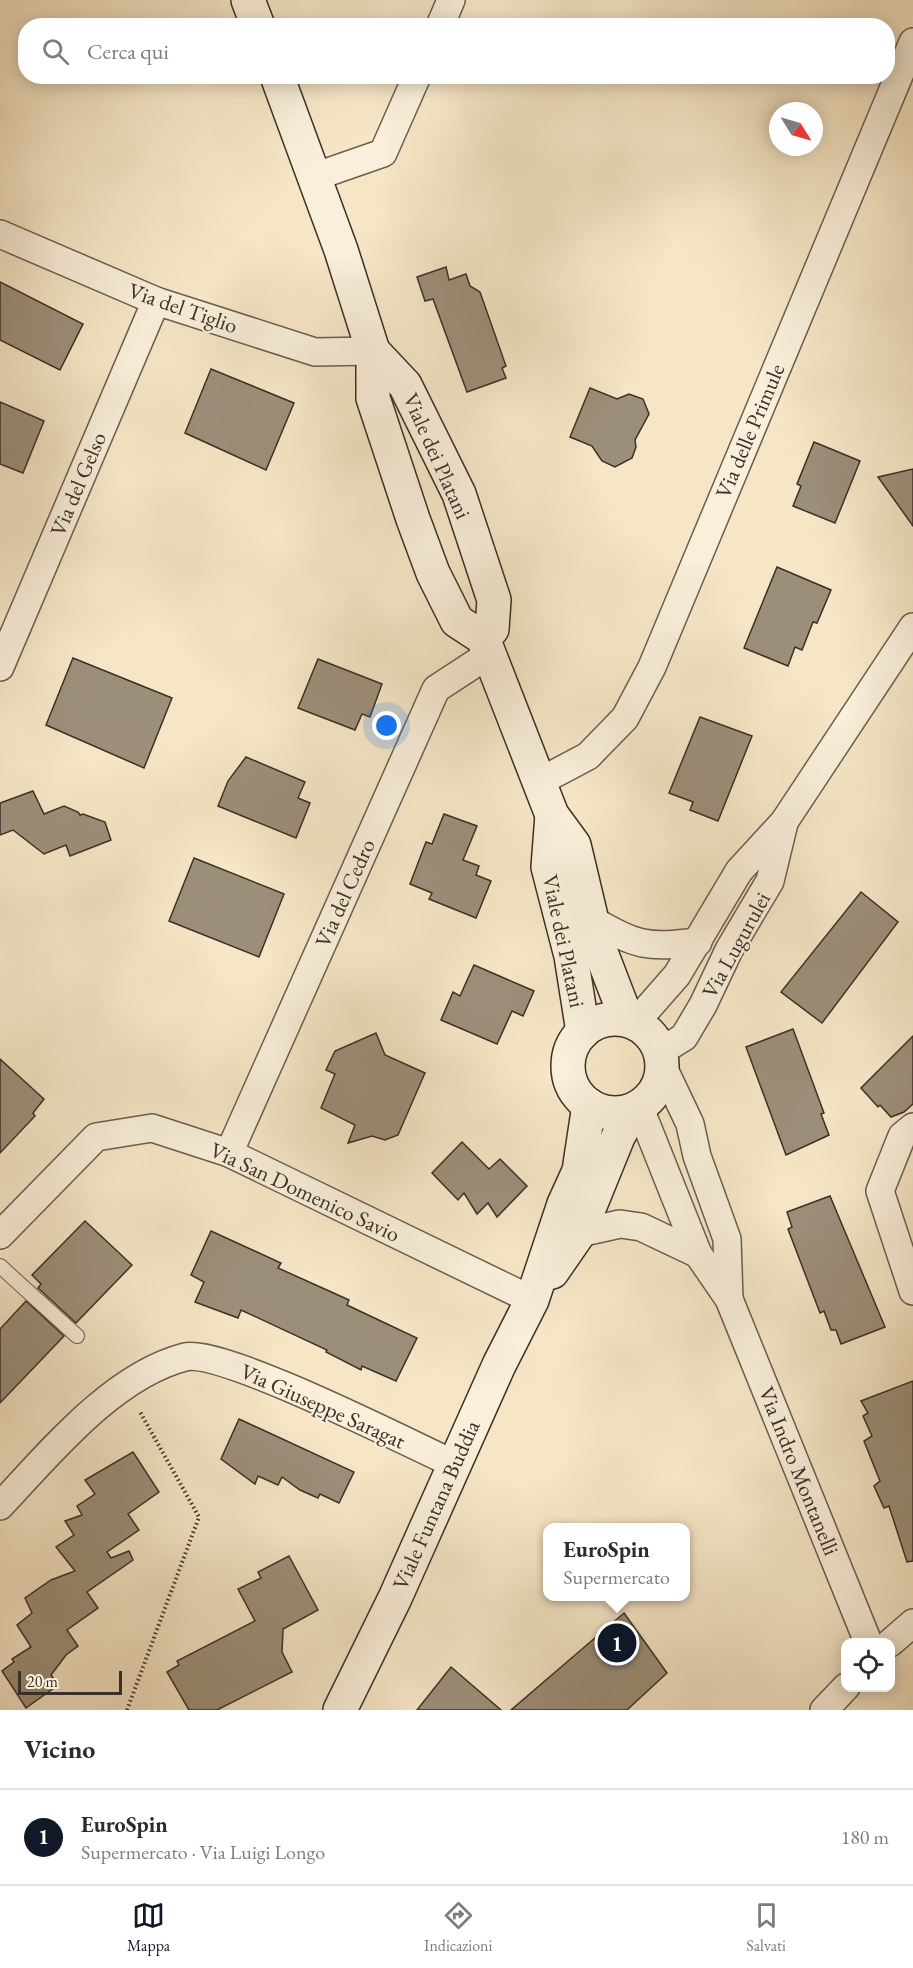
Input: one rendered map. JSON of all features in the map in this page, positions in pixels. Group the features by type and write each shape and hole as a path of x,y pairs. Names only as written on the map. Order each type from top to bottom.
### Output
{"main road":[{"path":"248,0 255,18"},
{"name":"Viale dei Platani","path":"280,84 373,351 373,399 433,573 457,621 485,646 552,815 574,845 597,942 631,1022"},
{"name":"Viale dei Platani","path":"373,351 405,385 459,494 494,600 492,629 485,646"},
{"name":"Viale dei Platani","path":"552,815 548,867 571,956 584,1032"},
{"name":"Viale dei Platani","path":"589,1105 571,1083 568,1065 573,1047 584,1032 608,1020 631,1022 651,1034 661,1059"},
{"path":"589,1105 615,1113 636,1108 654,1092 660,1079 661,1059"},
{"name":"Viale Funtana Buddia","path":"340,1710 395,1598 454,1464 532,1300 564,1204 579,1171 589,1105"},
{"name":"Viale Funtana Buddia","path":"532,1300 579,1233 618,1137 636,1108"}],"street":[{"path":"443,18 451,0"},
{"name":"Via delle Primule","path":"539,782 588,756 625,718 652,667 913,42"},
{"path":"314,177 383,153 413,84"},
{"name":"Via del Tiglio","path":"0,234 156,301 315,352 373,351"},
{"name":"Via del Gelso","path":"0,667 156,301"},
{"name":"Via Lugurulei","path":"631,1022 677,975 739,871 784,822 913,627"},
{"name":"Via del Cedro","path":"229,1153 436,689 485,646"},
{"name":"Via Lugurulei","path":"661,1059 684,1037 703,1005 729,950 770,881 784,822"},
{"name":"Via Lugurulei","path":"592,920 625,939 654,947 698,942"},
{"name":"Via Indro Montanelli","path":"661,1059 690,1124 698,1156 727,1239 729,1299"},
{"name":"Via Indro Montanelli","path":"636,1108 698,1254 729,1299 866,1638"},
{"path":"913,1127 902,1136 880,1191 913,1291"},
{"name":"Via San Domenico Savio","path":"0,1236 96,1137 152,1128 229,1153 532,1300"},
{"path":"579,1233 620,1224 641,1227 698,1254"},
{"name":"Via Giuseppe Saragat","path":"0,1506 50,1452 110,1397 149,1370 188,1356 245,1368 454,1464"},
{"path":"895,1639 913,1623"},
{"path":"824,1710 841,1692"}],"lane":[{"path":"0,1266 77,1336"}],"path":[{"path":"125,1387 199,1517 127,1710"}],"building":[{"path":"446,267 449,280 466,274 470,286 480,292 506,366 502,368 506,378 467,392 433,299 425,301 417,277"},
{"path":"0,282 83,324 60,370 0,340"},
{"path":"211,369 294,403 266,470 185,433"},
{"path":"590,388 617,399 629,394 643,399 649,414 635,440 636,447 632,458 615,467 602,461 592,446 570,437"},
{"path":"0,402 44,421 23,473 0,464"},
{"path":"814,442 860,461 835,523 793,506 801,486 797,484"},
{"path":"913,469 913,526 878,477"},
{"path":"777,567 831,590 817,623 813,622 802,650 795,647 788,666 744,648"},
{"path":"73,658 172,698 144,768 46,725"},
{"path":"318,659 382,684 370,717 362,714 355,730 298,708"},
{"path":"700,717 752,736 718,821 690,810 693,802 669,793"},
{"path":"246,757 305,782 298,798 310,803 296,838 218,806 228,781"},
{"path":"33,791 44,814 64,806 80,815 105,822 111,840 70,856 66,845 44,854 13,830 0,835 0,803"},
{"path":"444,814 477,826 463,860 479,866 476,875 491,881 476,918 429,899 432,893 410,884 426,842 432,844"},
{"path":"194,858 284,894 259,957 169,921"},
{"path":"861,892 898,922 822,1023 781,992"},
{"path":"474,965 534,991 523,1016 512,1011 497,1044 441,1020 453,992 460,996"},
{"path":"793,1029 824,1113 821,1114 829,1135 786,1155 746,1047"},
{"path":"376,1033 385,1055 425,1073 398,1135 385,1140 372,1136 348,1143 355,1125 321,1108 335,1074 326,1070 335,1051"},
{"path":"913,1036 913,1104 904,1112 891,1117 880,1105 878,1107 861,1088"},
{"path":"0,1059 44,1099 33,1113 35,1116 0,1153"},
{"path":"462,1142 489,1169 500,1159 527,1186 497,1217 488,1203 477,1214 464,1193 458,1200 432,1173"},
{"path":"830,1196 885,1327 841,1344 836,1330 831,1330 824,1311 820,1313 788,1229 792,1227 787,1212"},
{"path":"85,1221 132,1265 76,1323 38,1288 41,1284 32,1275"},
{"path":"211,1231 281,1263 278,1268 349,1300 347,1305 417,1338 396,1381 362,1366 361,1370 326,1352 327,1350 241,1310 238,1318 195,1302 204,1282 191,1275"},
{"path":"26,1301 64,1336 0,1403 0,1329"},
{"path":"913,1381 913,1561 907,1562 889,1506 884,1508 874,1486 880,1481 864,1441 872,1436 863,1416 868,1413 861,1401"},
{"path":"239,1419 354,1472 339,1503 320,1494 318,1498 300,1490 282,1477 278,1485 258,1476 255,1484 221,1459"},
{"path":"133,1452 159,1492 128,1514 139,1530 107,1552 111,1558 129,1551 133,1560 87,1592 98,1608 67,1630 78,1646 66,1655 51,1675 58,1685 26,1708 2,1671 14,1662 12,1659 31,1647 17,1625 32,1613 25,1598 51,1580 75,1571 56,1547 74,1535 65,1521 82,1515 77,1506 95,1494 85,1480"},
{"path":"289,1556 318,1610 283,1629 282,1652 292,1672 217,1710 189,1710 167,1672 179,1665 177,1661 255,1621 238,1589 261,1578 258,1572"},
{"path":"624,1613 667,1673 627,1710 511,1710"},
{"path":"451,1667 501,1710 417,1710"}],"place":[{"name":"EuroSpin","path":"617,1643"}]}
